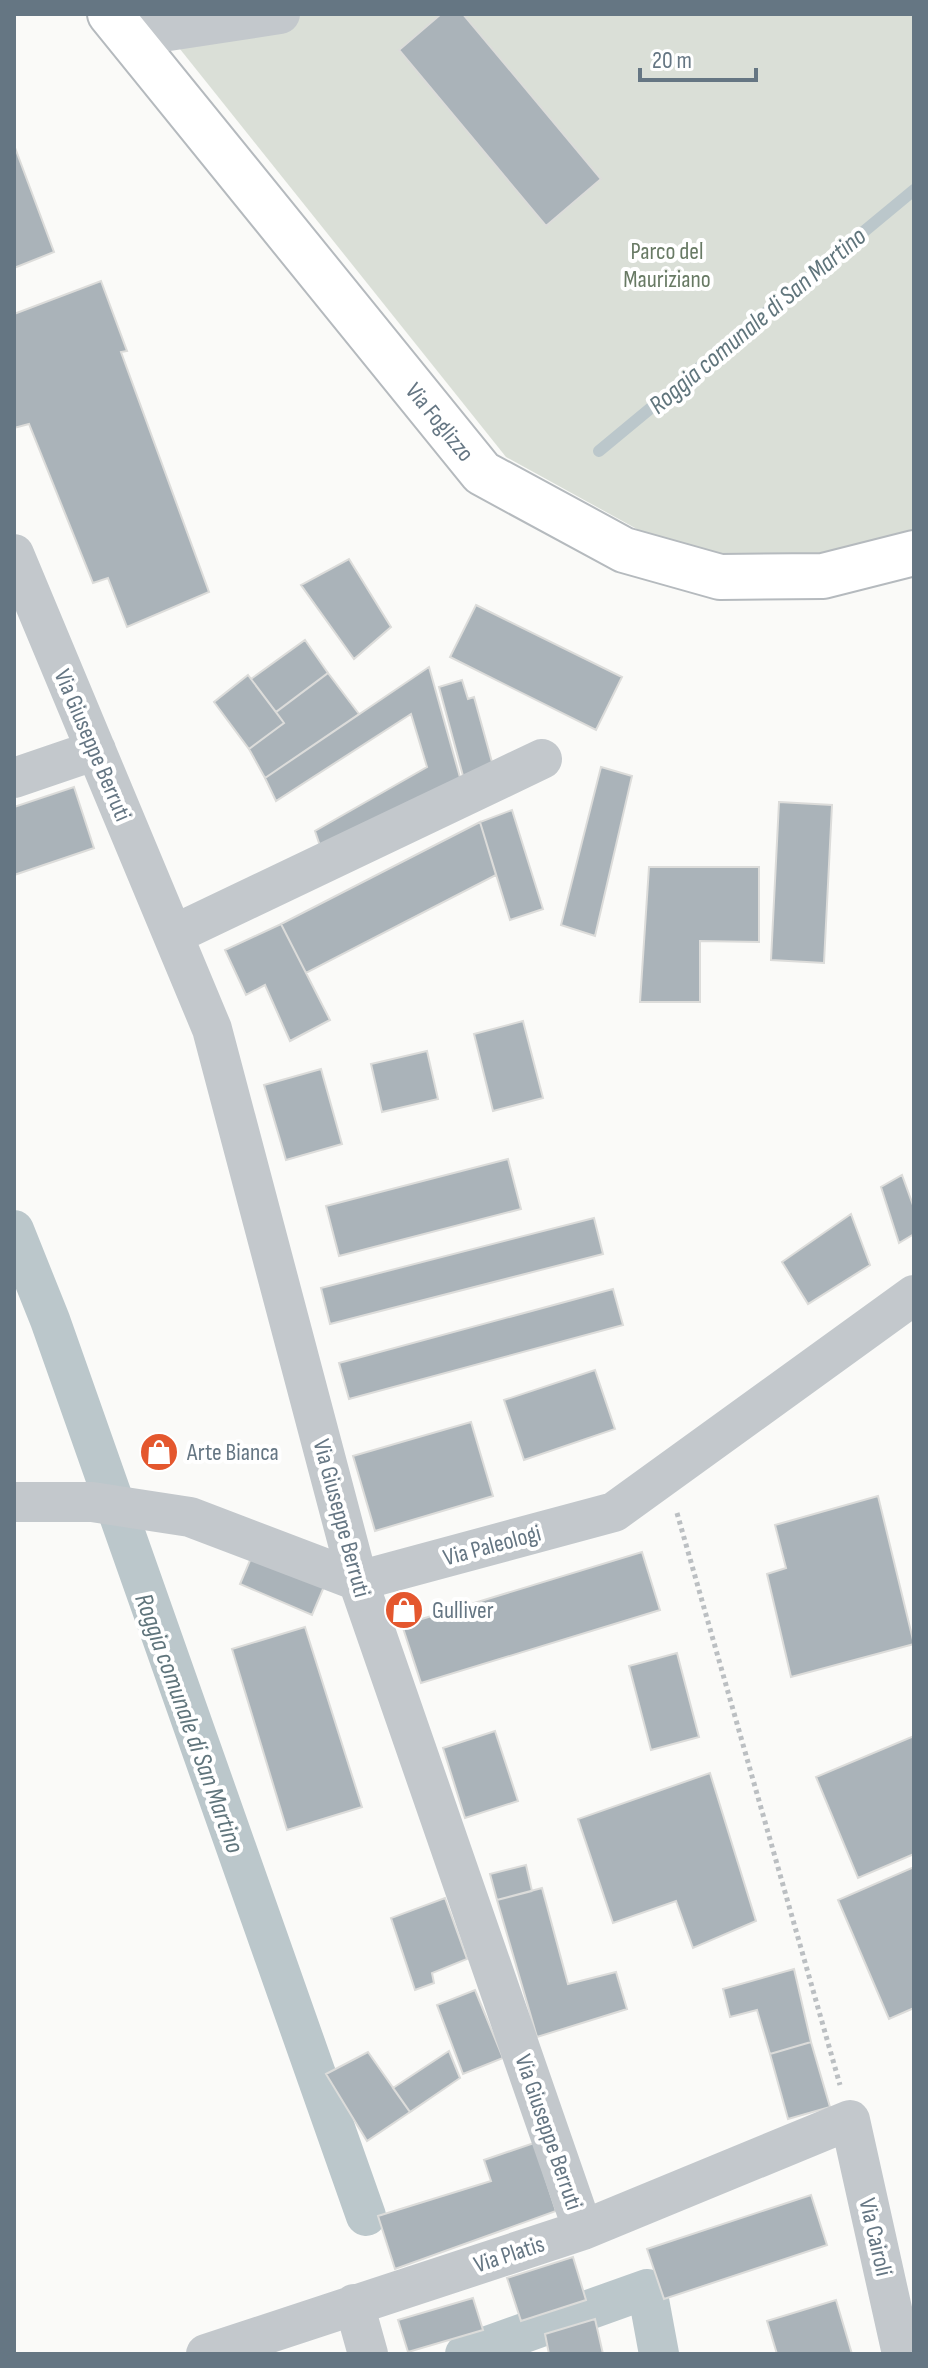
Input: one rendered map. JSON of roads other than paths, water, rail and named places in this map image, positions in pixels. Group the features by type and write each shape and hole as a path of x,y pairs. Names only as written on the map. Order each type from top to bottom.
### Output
{"main road":[{"name":"Via Foglizzo","path":"120,26 482,473 624,550 720,577 823,576 914,553"}],"street":[{"path":"120,26 280,14"},
{"name":"Via Giuseppe Berruti","path":"14,554 212,1029 358,1581 583,2230"},
{"path":"14,778 96,750"},
{"path":"173,935 542,759"},
{"name":"Via Paleologi","path":"358,1581 614,1512 914,1295"},
{"path":"14,1502 92,1502 190,1517 358,1581"},
{"name":"Via Platis","path":"206,2354 583,2230 850,2120"},
{"name":"Via Cairoli","path":"850,2120 902,2354"},
{"path":"354,2304 368,2354"}],"waterway":[{"name":"Roggia comunale di San Martino","path":"599,451 914,190"},
{"name":"Roggia comunale di San Martino","path":"14,1230 50,1320 366,2216"},
{"name":"Roggia comunale di San Martino","path":"465,2354 647,2289 659,2354"}],"place":[{"name":"Arte Bianca","path":"159,1452"},
{"name":"Gulliver","path":"404,1610"}],"park label":[{"name":"Parco del Mauriziano","path":"667,265"}]}
